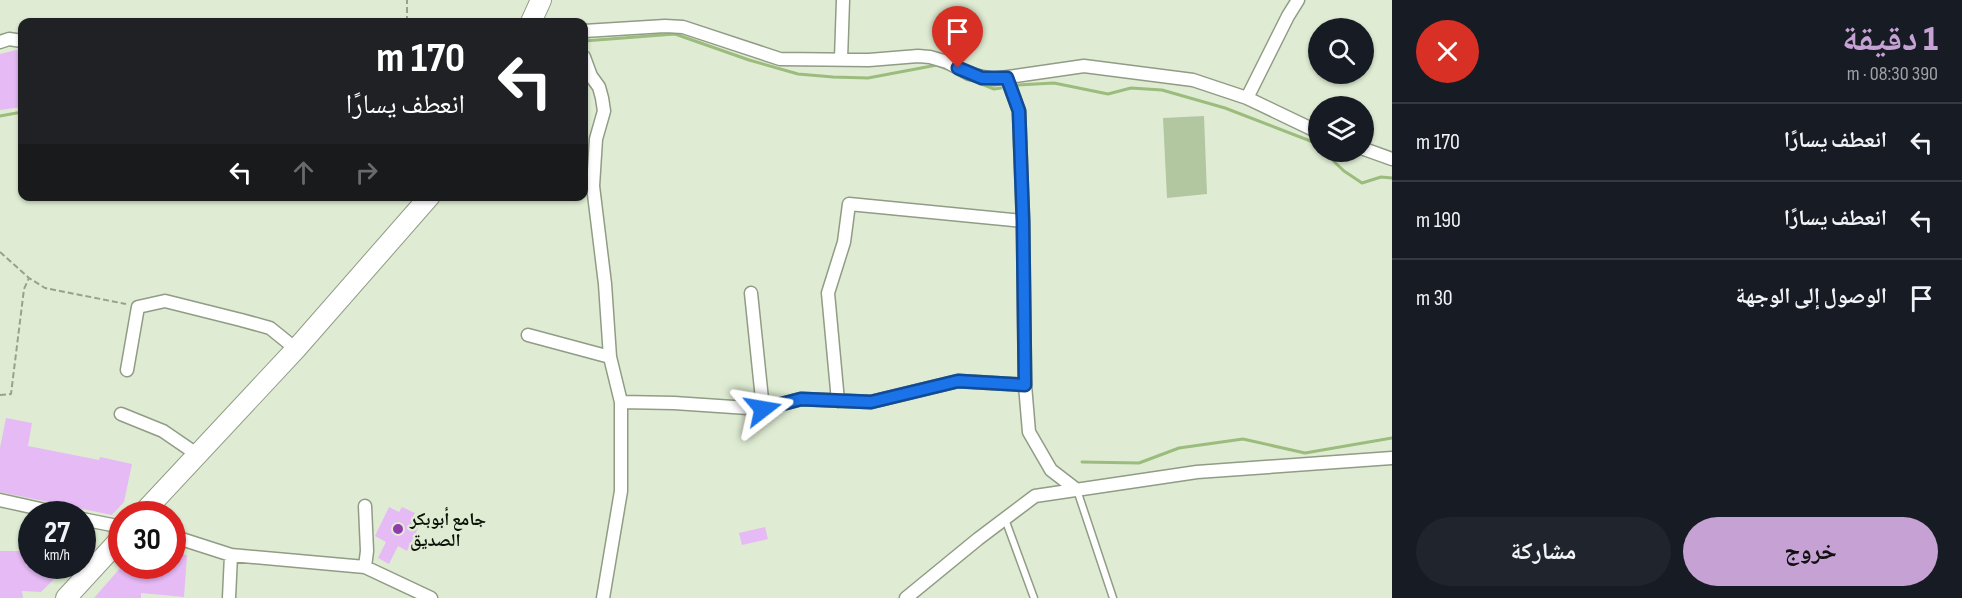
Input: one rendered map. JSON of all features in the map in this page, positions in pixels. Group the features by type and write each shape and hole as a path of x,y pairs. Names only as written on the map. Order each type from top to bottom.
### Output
{"main road":[{"path":"533,18 541,0"},
{"path":"154,501 296,349 426,201"},
{"path":"66,598 108,552"}],"street":[{"path":"841,59 843,0"},
{"path":"1247,98 1298,0"},
{"path":"588,31 683,27 780,59 930,57 982,78 1007,78 1084,66 1193,80 1247,98 1308,127"},
{"path":"0,42 9,39 18,40"},
{"path":"588,68 603,98 604,111 596,139 593,186 605,284 610,357 621,402 621,491 603,598"},
{"path":"1007,78 1019,111 1025,385 1029,432 1051,470 1077,490"},
{"path":"1374,153 1392,159"},
{"path":"838,401 828,293 844,242 849,204 1023,221"},
{"path":"751,293 763,409"},
{"path":"127,370 138,308 165,301 270,328 296,349"},
{"path":"528,335 610,357"},
{"path":"621,402 763,409 801,399 871,402 958,381 1025,385"},
{"path":"121,414 163,431 198,455"},
{"path":"906,598 1035,496 1197,472 1392,458"},
{"path":"0,501 18,505"},
{"path":"365,506 367,551 365,567"},
{"path":"186,541 231,555 365,567 431,598"},
{"path":"229,598 231,555"}],"lane":[{"path":"1077,490 1113,598"},
{"path":"1005,519 1034,598"}],"path":[{"path":"407,0 407,18"},
{"path":"0,252 28,278 45,288 120,302 138,308"},
{"path":"0,395 11,394 24,289 28,278"}],"green space":[{"path":"1204,116 1207,194 1167,198 1163,118"}],"building":[{"path":"18,50 18,108 0,110 0,54"},
{"path":"6,418 32,423 28,446 132,464 124,501 108,501 108,514 96,512 96,501 44,501 0,492 0,448"},
{"name":"جامع أبوبكر الصديق","path":"389,507 399,512 402,507 415,513 412,518 421,522 407,551 398,546 389,564 378,558 386,542 375,536"},
{"path":"765,527 768,539 742,545 739,533"},
{"path":"0,551 18,551 18,579 54,579 41,592 22,591 23,598 0,598"},
{"path":"111,579 185,579 184,597 141,593 141,598 94,598"}],"waterway":[{"path":"588,41 675,34 749,60 798,74 833,77 868,78 937,65 952,71"},
{"path":"974,81 994,89 1001,88"},
{"path":"1018,85 1054,83 1108,94 1131,88 1162,90 1225,108 1308,140"},
{"path":"0,116 18,113"},
{"path":"1335,162 1362,183 1381,177 1392,178"},
{"path":"1082,462 1139,463 1179,448 1243,439 1305,453 1392,438"}],"place":[{"name":"جامع أبوبكر الصديق","path":"398,529"}],"route":[{"path":"763,409 801,399 871,402 958,381 1025,385 1019,111 1007,78 982,78 958,68"}]}
